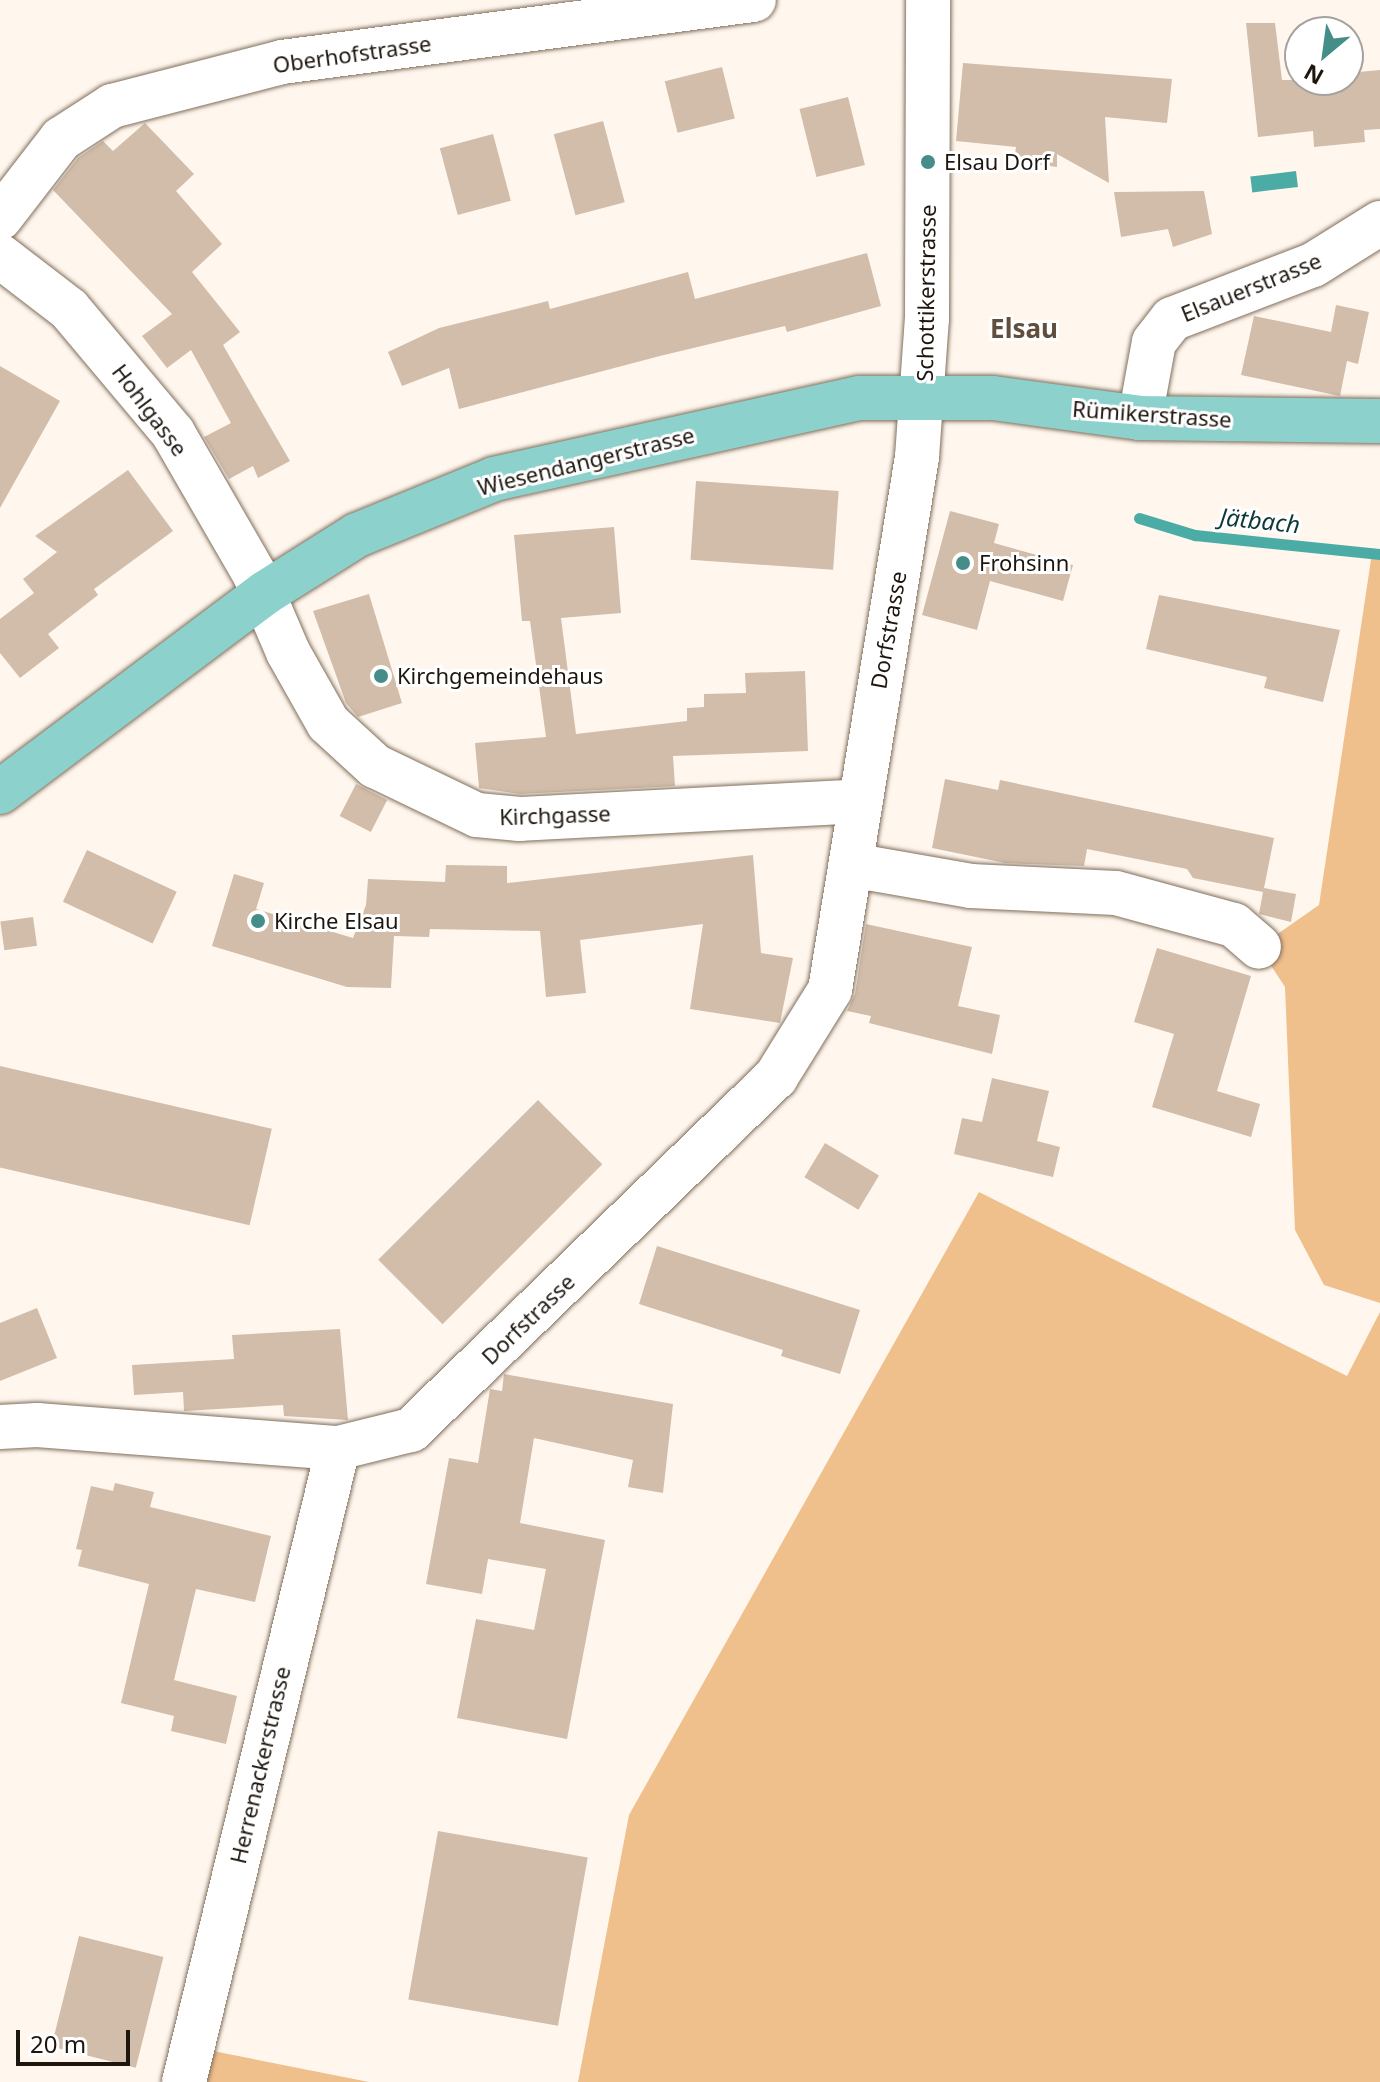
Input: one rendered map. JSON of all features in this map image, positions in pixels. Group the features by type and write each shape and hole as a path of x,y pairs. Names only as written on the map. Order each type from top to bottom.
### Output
{"main road":[{"name":"Rümikerstrasse","path":"925,395 1140,418 1380,421"},
{"name":"Wiesendangerstrasse","path":"0,792 265,593 357,535 494,479 859,398 925,395"}],"street":[{"name":"Oberhofstrasse","path":"0,218 61,139 112,106 282,62 616,14 754,0"},
{"name":"Schottikerstrasse","path":"925,395 928,0"},
{"name":"Elsauerstrasse","path":"1140,418 1154,342 1172,319 1313,265 1380,223"},
{"name":"Hohlgasse","path":"0,256 69,309 173,433 265,593"},
{"name":"Dorfstrasse","path":"0,1427 37,1425 338,1448 411,1430 776,1077 830,990 925,395"},
{"name":"Kirchgasse","path":"265,593 288,652 328,723 375,766 477,815 520,819 859,801"},
{"path":"851,865 971,886 1116,893 1234,925 1259,947"},
{"name":"Herrenackerstrasse","path":"184,2082 338,1448"}],"shaded area":[{"path":"1372,553 1380,554 1380,1303 1324,1285 1295,1230 1285,987 1259,947 1319,905"},
{"path":"979,1192 1347,1376 1380,1312 1380,2082 578,2082 629,1815"},
{"path":"193,2047 369,2082 184,2082"}],"water":[{"path":"1296,171 1298,187 1252,192 1250,177"}],"building":[{"path":"1246,23 1275,23 1284,96 1364,96 1364,72 1380,70 1380,129 1364,130 1365,142 1314,147 1313,131 1258,137"},
{"path":"963,63 1172,79 1167,123 1105,117 1109,183 1057,154 1057,167 1014,161 1016,147 956,141"},
{"path":"722,67 735,118 678,133 665,81"},
{"path":"848,97 865,165 816,177 799,109"},
{"path":"603,121 625,202 575,215 554,134"},
{"path":"145,123 194,174 176,191 222,244 192,272 240,332 223,345 290,461 258,478 253,466 229,479 204,437 231,423 191,350 167,368 142,336 172,314 53,190 78,158 103,141 113,151"},
{"path":"493,134 511,201 458,215 440,148"},
{"path":"1204,191 1212,234 1173,247 1168,229 1121,237 1114,192"},
{"path":"867,253 881,306 787,332 785,326 660,356 459,409 449,368 402,386 388,352 439,328 548,301 550,309 688,272 695,299"},
{"path":"1336,305 1369,312 1358,364 1347,361 1340,396 1241,375 1254,316 1331,332"},
{"path":"0,366 60,401 0,508"},
{"path":"128,470 173,531 94,589 98,595 48,634 59,648 20,678 0,653 0,619 34,593 23,579 57,552 35,536"},
{"path":"696,481 839,491 833,570 690,560"},
{"path":"950,511 999,524 994,543 1073,565 1063,601 990,581 977,630 922,615"},
{"path":"614,527 621,613 561,618 576,734 687,721 687,708 704,707 704,694 746,693 745,673 805,671 808,751 673,756 675,786 520,794 479,788 475,743 546,737 530,621 522,621 514,535"},
{"name":"Kirchgemeindehaus","path":"369,594 402,703 358,717 346,703 313,611"},
{"path":"1159,595 1340,630 1323,702 1264,688 1267,677 1146,649"},
{"path":"945,779 998,790 1000,780 1274,838 1264,888 1296,894 1291,922 1259,914 1263,892 1193,878 1187,869 1087,849 1084,866 1005,863 932,848"},
{"path":"356,784 387,800 371,832 340,816"},
{"path":"87,850 177,892 153,943 63,902"},
{"path":"753,855 761,953 793,958 780,1023 690,1009 703,924 580,940 586,993 546,997 540,931 430,929 429,937 394,936 391,988 347,987 212,946 234,874 264,883 256,909 353,938 366,905 368,879 445,882 446,865 507,866 507,883"},
{"path":"33,917 37,946 4,950 0,922"},
{"path":"866,924 972,947 958,1006 1000,1015 992,1054 869,1023 871,1016 847,1011 855,994"},
{"path":"1157,948 1251,976 1217,1091 1260,1104 1251,1137 1152,1107 1174,1034 1134,1022"},
{"path":"0,1066 272,1129 250,1225 0,1168"},
{"path":"992,1078 1049,1091 1037,1141 1060,1147 1053,1177 954,1154 962,1118 982,1122"},
{"path":"538,1100 602,1164 443,1324 378,1260"},
{"path":"825,1143 879,1175 858,1210 804,1177"},
{"path":"657,1246 860,1310 840,1374 781,1356 783,1350 639,1304"},
{"path":"37,1308 57,1358 0,1381 0,1323"},
{"path":"340,1329 348,1420 284,1416 283,1405 184,1411 183,1392 134,1395 132,1365 234,1359 232,1335"},
{"path":"504,1374 673,1404 663,1493 628,1487 633,1460 534,1438 520,1523 605,1540 567,1739 457,1718 476,1619 534,1630 546,1569 488,1559 482,1594 426,1584 449,1458 478,1463 490,1389 502,1391"},
{"path":"115,1483 154,1492 150,1507 271,1536 255,1602 196,1589 174,1680 237,1696 226,1744 171,1731 174,1716 121,1703 149,1584 78,1566 82,1550 76,1549 91,1486 113,1491"},
{"path":"438,1831 588,1857 558,2026 408,1999"},
{"path":"79,1936 163,1957 136,2068 51,2047"}],"waterway":[{"name":"Jätbach","path":"1139,518 1195,535 1380,554"}],"place":[{"name":"Elsau Dorf","path":"928,162"},
{"name":"Frohsinn","path":"963,563"},
{"name":"Kirchgemeindehaus","path":"381,676"},
{"name":"Kirche Elsau","path":"258,921"}],"district":[{"name":"Elsau","path":"1024,329"}]}
